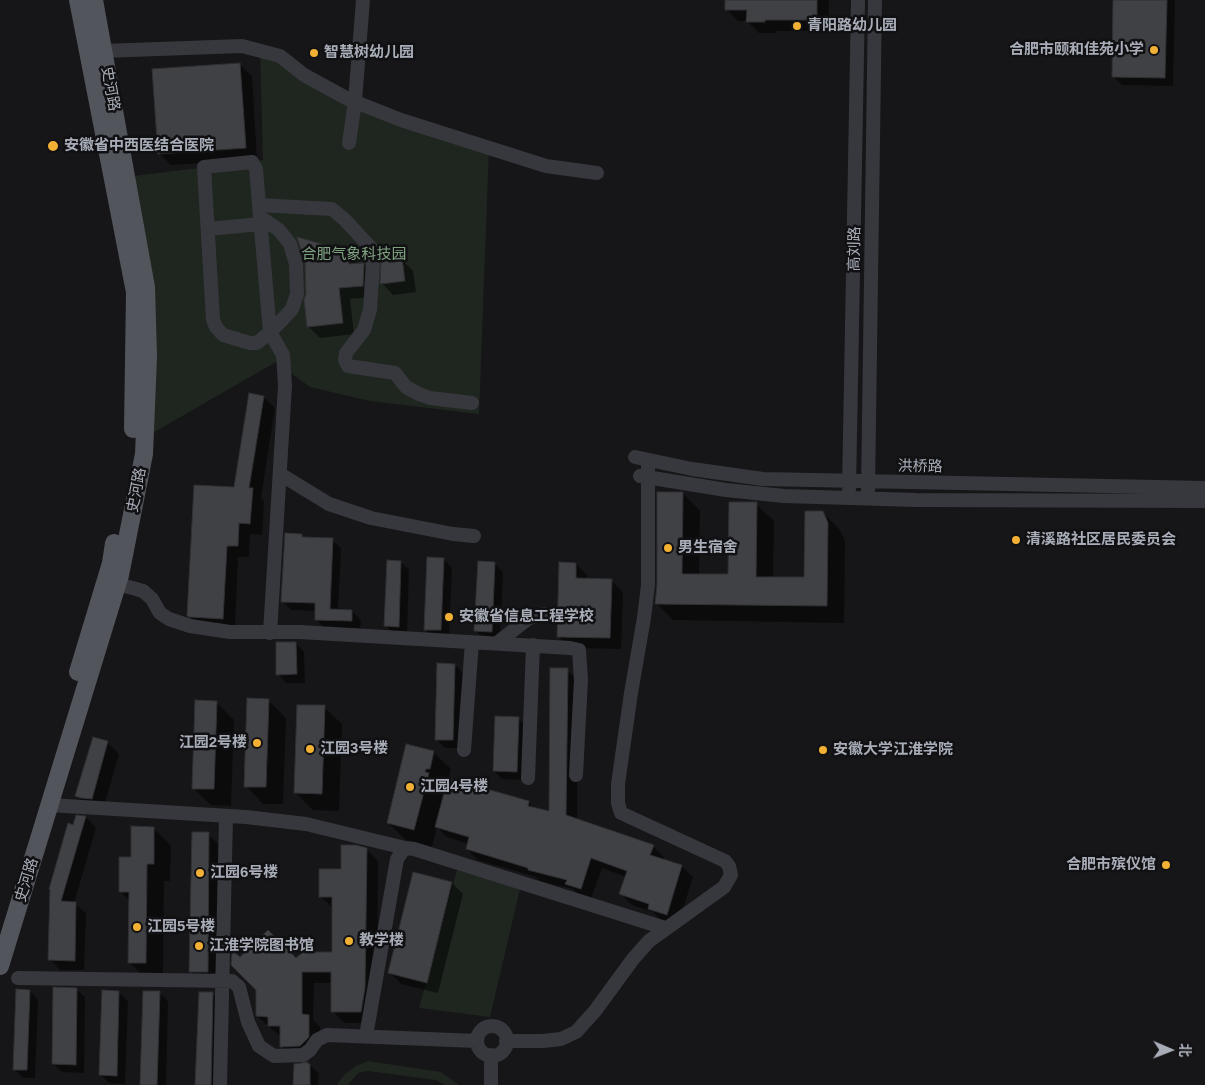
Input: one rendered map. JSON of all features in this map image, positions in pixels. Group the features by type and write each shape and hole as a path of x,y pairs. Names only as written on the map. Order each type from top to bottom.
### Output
{"main road":[{"name":"史河路","path":"0,932 111,563 133,448 136,292 78,0"},
{"name":"史河路","path":"0,966 118,584 144,454 148,357 146,287 94,0"}],"street":[{"path":"349,143 363,0"},
{"name":"高刘路","path":"849,498 858,0"},
{"name":"高刘路","path":"868,498 875,0"},
{"path":"103,51 242,46 280,56 304,75 354,101 401,120 546,166 597,173"},
{"path":"260,215 279,230 290,244 296,264 297,294 292,309 270,332 257,343 250,343 223,335 213,320 204,167 252,162 256,169 270,332 284,356 285,386 270,633"},
{"path":"208,229 260,215 332,209 371,248 373,264 370,310 364,330 346,353 344,360 348,366 395,373 406,387 430,398 472,403"},
{"name":"洪桥路","path":"644,477 642,458 692,469 763,479 1205,488"},
{"path":"280,474 329,504 372,518 474,536"},
{"path":"506,1041 561,1039 576,1032 595,1011 633,959 649,942 665,928 724,887 731,875 729,866 725,861 621,813 618,803 619,775 648,585 644,477 726,490 784,496 916,500 1205,501"},
{"path":"118,584 143,591 152,599 160,613 169,619 190,626 230,632 300,632 579,650 581,680 576,774"},
{"path":"497,644 529,618 544,614"},
{"path":"464,750 472,642"},
{"path":"528,778 533,646"},
{"path":"49,806 226,816 306,824 414,849 665,928"},
{"path":"220,1085 226,816"},
{"path":"366,1036 397,859 406,848"},
{"path":"18,978 232,981 239,987 248,1022 259,1046 274,1056 303,1056 317,1040 327,1035 477,1041"},
{"path":"492,1026 501,1029 506,1041 502,1051 491,1055 480,1050 477,1041 483,1029 492,1026"},
{"path":"491,1055 491,1085"}],"green space":[{"name":"合肥气象科技园","path":"260,50 304,75 489,148 479,414 370,401 310,387 276,362 144,438 126,177 263,160"},
{"path":"457,870 520,889 490,1017 419,1008"},
{"path":"368,1061 441,1072 459,1085 445,1085 436,1080 368,1071 358,1073 348,1085 337,1085 344,1075 356,1066"}],"building":[{"path":"725,0 817,0 817,20 746,22 747,10 725,10"},
{"path":"1113,0 1167,0 1165,78 1112,77"},
{"path":"240,63 246,148 158,154 152,69"},
{"path":"297,237 347,251 349,264 364,263 363,286 339,288 343,323 307,327 304,300 306,294 305,263"},
{"path":"402,258 405,281 380,284 381,261"},
{"path":"249,393 264,396 249,488 253,488 250,524 239,523 238,546 227,546 223,619 190,617 187,616 194,485 234,487"},
{"name":"男生宿舍","path":"657,492 683,492 682,574 728,574 729,502 757,502 756,577 804,577 805,511 823,511 828,523 827,606 655,604 657,585"},
{"path":"285,533 302,534 302,537 333,538 330,609 352,610 352,621 315,620 315,603 281,602"},
{"path":"427,557 444,558 441,630 424,630"},
{"path":"387,560 401,561 399,627 384,626"},
{"path":"478,561 495,562 492,632 474,631"},
{"path":"559,562 576,563 576,578 612,579 610,638 557,637"},
{"path":"276,642 296,642 297,674 276,675"},
{"path":"437,663 455,664 453,740 435,740"},
{"path":"550,668 568,668 566,815 654,845 650,855 682,865 667,915 648,909 649,904 619,894 627,871 591,858 581,889 565,884 567,880 528,870 528,868 466,849 469,837 435,827 448,778 529,801 528,806 549,811"},
{"name":"江园2号楼","path":"247,698 269,699 266,787 244,787"},
{"path":"195,700 217,701 214,789 192,789"},
{"name":"江园3号楼","path":"297,705 325,705 322,794 294,793"},
{"path":"495,716 519,717 517,772 493,771"},
{"path":"93,737 108,741 92,799 81,798 75,796"},
{"name":"江园4号楼","path":"406,744 434,751 430,769 426,769 425,772 429,773 414,830 387,823"},
{"path":"76,815 86,816 61,901 76,902 75,961 48,960 49,889 68,823 73,825"},
{"name":"江园5号楼","path":"131,826 154,827 154,864 147,864 146,963 128,963 129,892 119,892 119,857 131,857"},
{"path":"192,832 209,832 208,972 189,972"},
{"name":"教学楼","path":"341,845 356,845 367,848 365,988 361,1012 331,1012 331,972 302,972 302,1014 309,1015 309,1037 300,1046 280,1047 280,1026 268,1026 268,1017 256,1016 256,990 231,965 232,954 234,952 240,957 268,930 296,958 303,952 332,952 332,897 319,897 319,869 341,869"},
{"path":"413,872 452,882 427,983 388,973"},
{"path":"53,987 77,988 76,1065 52,1064"},
{"path":"16,989 30,990 27,1070 13,1070"},
{"path":"102,990 119,991 117,1076 99,1075"},
{"path":"143,991 160,991 157,1085 140,1085"},
{"path":"199,992 213,992 211,1085 195,1085"},
{"path":"308,1062 310,1064 310,1085 293,1085 294,1064"}],"place":[{"name":"青阳路幼儿园","path":"797,26"},
{"name":"合肥市颐和佳苑小学","path":"1154,50"},
{"name":"智慧树幼儿园","path":"314,53"},
{"name":"安徽省中西医结合医院","path":"53,146"},
{"name":"清溪路社区居民委员会","path":"1016,540"},
{"name":"男生宿舍","path":"668,548"},
{"name":"安徽省信息工程学校","path":"449,617"},
{"name":"江园2号楼","path":"257,743"},
{"name":"江园3号楼","path":"310,749"},
{"name":"安徽大学江淮学院","path":"823,750"},
{"name":"江园4号楼","path":"410,787"},
{"name":"合肥市殡仪馆","path":"1166,865"},
{"name":"江园6号楼","path":"200,873"},
{"name":"江园5号楼","path":"137,927"},
{"name":"教学楼","path":"349,941"},
{"name":"江淮学院图书馆","path":"199,946"}]}
